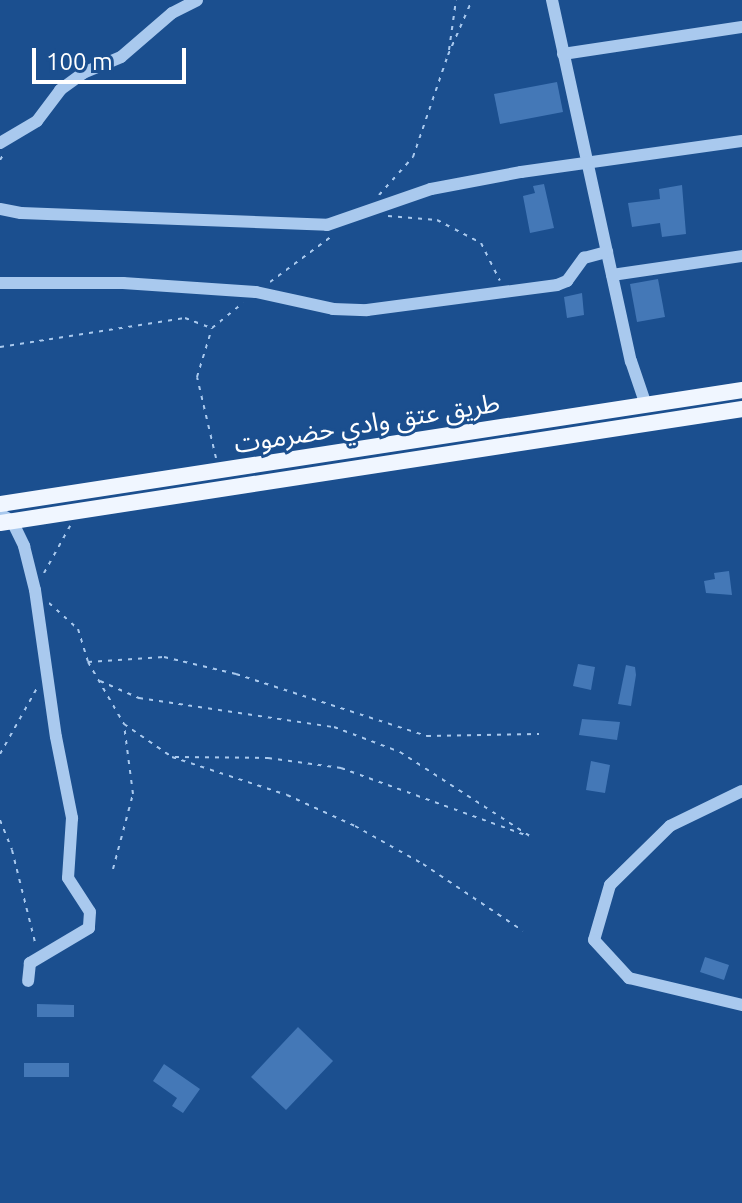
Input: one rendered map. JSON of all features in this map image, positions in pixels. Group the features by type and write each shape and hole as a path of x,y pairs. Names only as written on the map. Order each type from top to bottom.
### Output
{"main road":[{"name":"طريق عتق وادي حضرموت","path":"0,504 742,390"},
{"name":"طريق عتق وادي حضرموت","path":"4,519 78,511 742,409"}],"street":[{"path":"0,143 37,121 60,90 83,73 121,57 172,13 197,0"},
{"path":"552,0 631,361 646,405"},
{"path":"563,54 742,27"},
{"path":"0,209 21,213 327,225 431,189 521,172 742,141"},
{"path":"0,283 123,283 240,291 333,309 367,310 557,285 567,281 584,258 607,252"},
{"path":"612,275 742,256"},
{"path":"4,519 24,546 35,590 46,673 72,818 68,878 90,912 89,928 30,963 28,981"},
{"path":"742,791 670,826 610,885 594,940 629,978 742,1005"}],"path":[{"path":"448,55 456,0"},
{"path":"362,214 437,220 481,243 506,292"},
{"path":"0,347 185,318 212,328"},
{"path":"78,511 35,590 78,629 88,662 124,724 133,794 113,869"},
{"path":"88,662 164,657 236,674 427,736 539,734"},
{"path":"0,754 46,673"},
{"path":"99,681 139,698 334,727 400,752 533,838 341,768 268,758 172,757"},
{"path":"124,724 172,757 287,795 355,826 423,864 523,931"},
{"path":"0,820 12,850 39,958"}],"building":[{"path":"557,82 563,112 500,124 494,94"},
{"path":"544,184 554,228 530,233 523,196 535,193 533,186"},
{"path":"682,185 686,234 662,237 660,223 632,227 628,203 660,199 659,189"},
{"path":"658,279 665,317 637,322 630,284"},
{"path":"582,293 584,315 567,318 564,297"},
{"path":"729,571 732,595 706,593 704,581 715,579 714,573"},
{"path":"578,664 595,667 591,690 573,686"},
{"path":"626,665 635,667 636,675 631,706 618,704"},
{"path":"582,719 620,722 617,740 579,735"},
{"path":"591,761 610,765 605,793 586,790"},
{"path":"705,957 729,965 724,980 700,972"},
{"path":"37,1004 74,1005 74,1017 37,1017"},
{"path":"298,1027 333,1061 286,1110 251,1077"},
{"path":"24,1063 69,1063 69,1077 24,1077"},
{"path":"164,1064 200,1089 183,1113 172,1106 177,1098 153,1081"}]}
